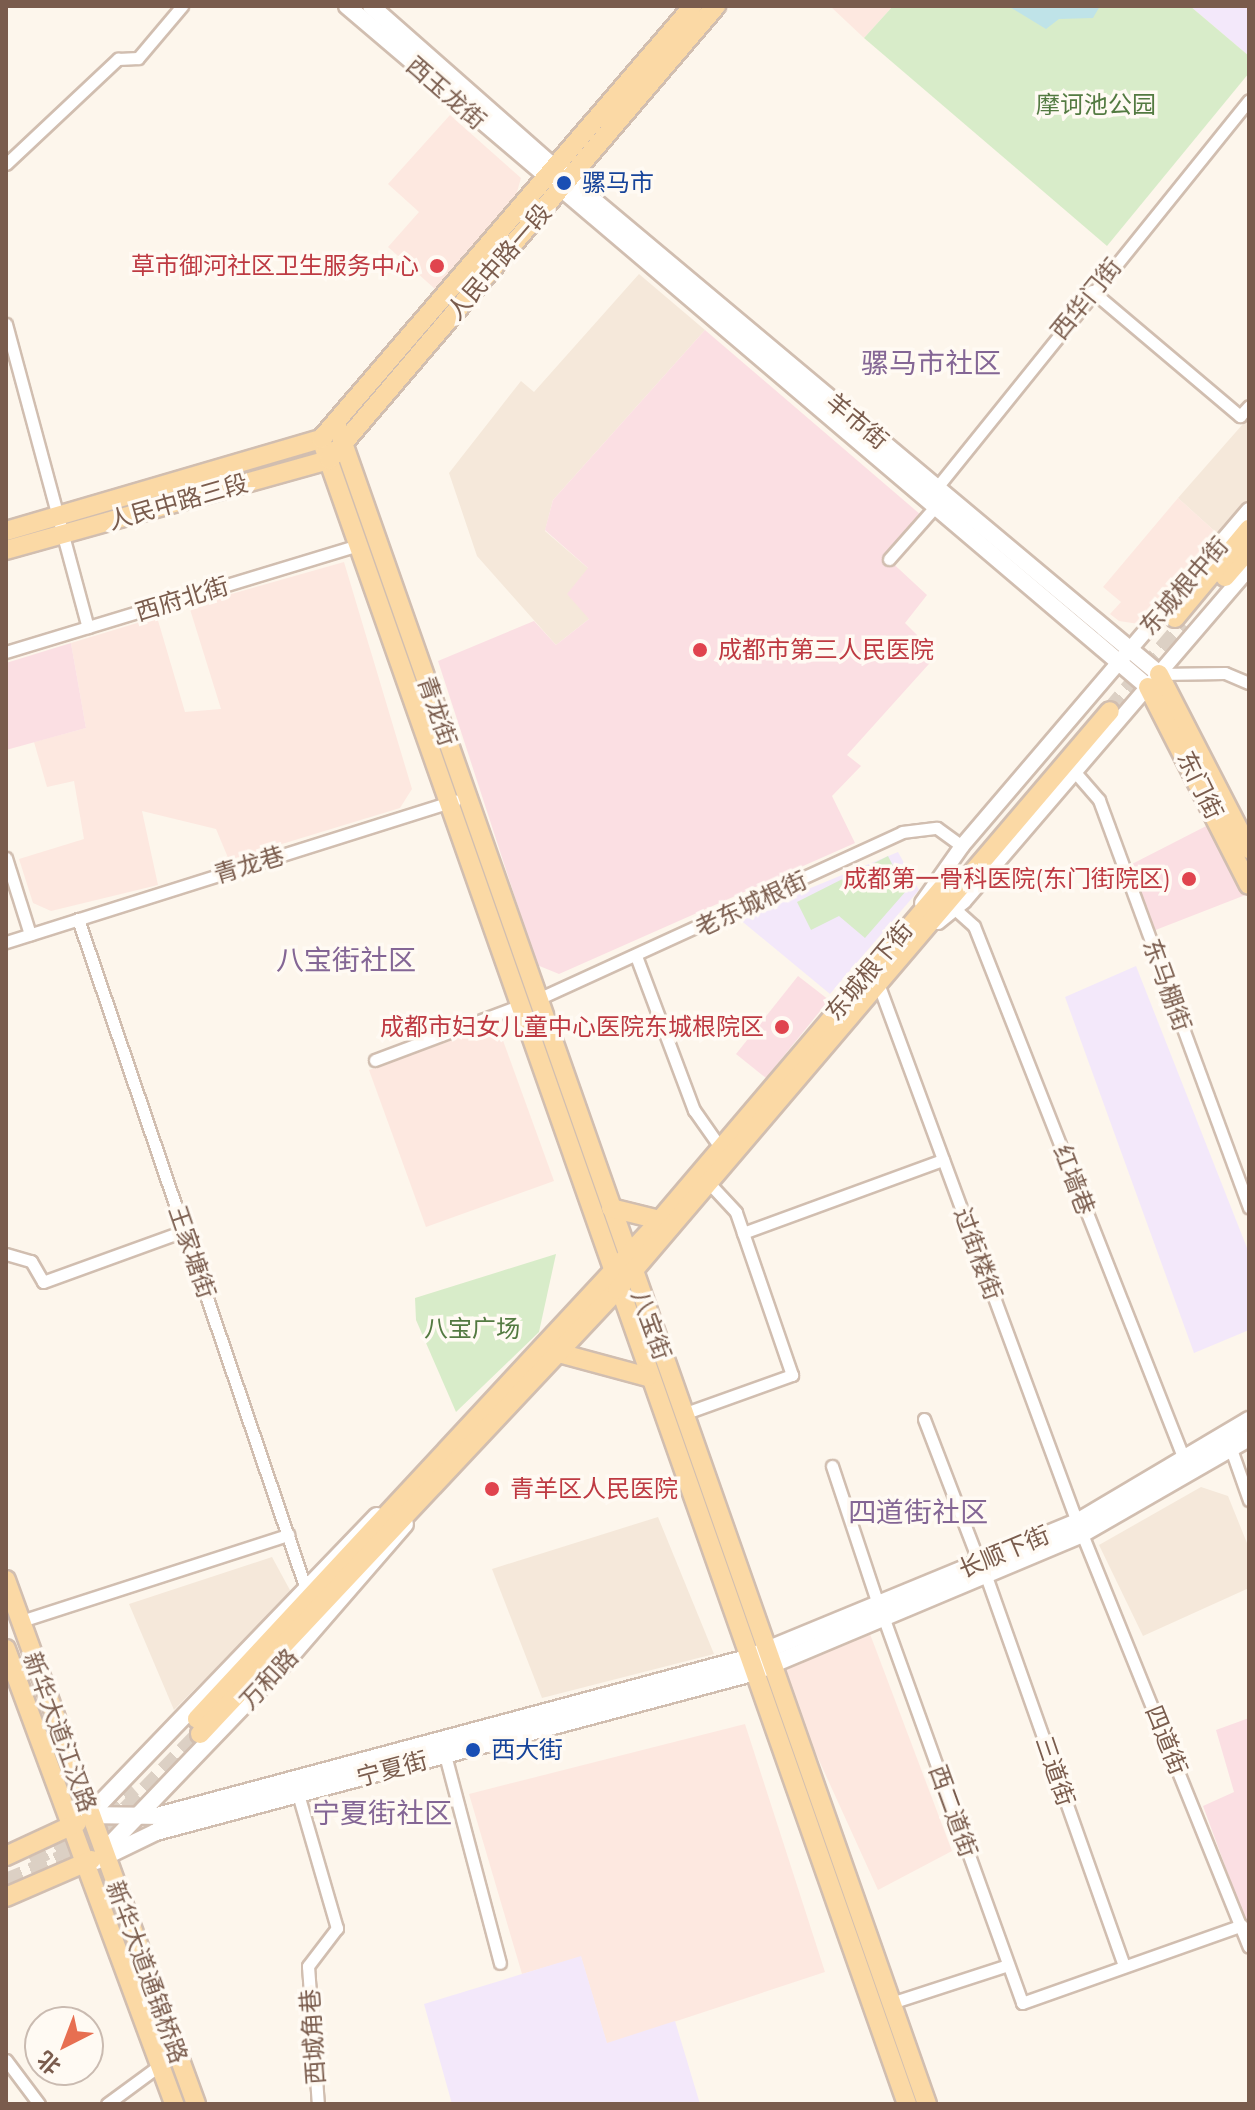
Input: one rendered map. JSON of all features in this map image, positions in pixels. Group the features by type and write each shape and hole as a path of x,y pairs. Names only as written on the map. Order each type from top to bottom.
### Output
{"main road":[{"name":"西玉龙街","path":"347,6 557,180"},
{"name":"西玉龙街","path":"371,6 557,180"},
{"name":"人民中路一段","path":"343,443 557,180 693,6"},
{"name":"人民中路一段","path":"336,423 716,6"},
{"name":"羊市街","path":"557,180 1154,681"},
{"path":"321,439 336,423"},
{"name":"青龙街","path":"336,423 538,999"},
{"name":"青龙街","path":"321,439 519,1006"},
{"name":"人民中路三段","path":"6,550 60,526 321,439"},
{"path":"329,460 343,443"},
{"name":"人民中路三段","path":"6,531 60,526 329,460"},
{"path":"1249,529 1179,621 1249,549"},
{"name":"东门街","path":"1154,681 1249,849"},
{"name":"东门街","path":"1154,681 1249,885"},
{"path":"916,931 1106,707"},
{"name":"东城根下街","path":"629,1264 709,1183 879,986 916,931"},
{"name":"东城根下街","path":"629,1264 659,1220 720,1147 916,931"},
{"name":"八宝街","path":"538,999 768,1658"},
{"name":"八宝街","path":"519,1006 749,1666"},
{"path":"611,1208 659,1220"},
{"name":"万和路","path":"196,1729 629,1264"},
{"name":"万和路","path":"89,1815 354,1535 418,1492 559,1353 614,1281"},
{"path":"559,1353 648,1377"},
{"name":"长顺下街","path":"1079,1528 1249,1420"},
{"name":"长顺下街","path":"749,1666 1079,1528 1249,1438"},
{"name":"万和路","path":"102,1849 137,1817 384,1555 418,1492"},
{"name":"新华大道江汉路","path":"6,1580 102,1849"},
{"name":"新华大道江汉路","path":"6,1649 80,1858"},
{"path":"768,1658 927,2104"},
{"path":"749,1666 907,2104"},
{"name":"宁夏街","path":"102,1849 445,1755 749,1666"},
{"name":"宁夏街","path":"89,1815 157,1816 749,1666"},
{"path":"6,1856 70,1828 89,1815"},
{"path":"6,1897 102,1849"},
{"name":"新华大道通锦桥路","path":"102,1849 196,2104"},
{"name":"新华大道通锦桥路","path":"80,1858 174,2104"}],"street":[{"path":"6,164 118,59 138,58 182,6"},
{"name":"西华门街","path":"889,559 1092,291 1249,100"},
{"path":"1092,291 1240,416 1249,406"},
{"path":"6,324 88,627"},
{"name":"东城根中街","path":"1124,656 1249,510"},
{"name":"西府北街","path":"6,652 358,545"},
{"name":"东城根中街","path":"1154,681 1249,569"},
{"name":"东城根下街","path":"916,931 962,846 1124,656"},
{"path":"1154,681 1225,673 1249,683"},
{"name":"东城根下街","path":"916,931 955,909 1154,681"},
{"name":"东马棚街","path":"1074,771 1099,800 1249,1207"},
{"name":"青龙巷","path":"6,942 467,796"},
{"name":"老东城根街","path":"538,999 902,832 937,828 962,846"},
{"path":"6,858 30,934"},
{"name":"红墙巷","path":"955,909 974,926 1184,1459"},
{"name":"王家塘街","path":"78,919 305,1586"},
{"path":"636,956 694,1110 720,1147"},
{"name":"过街楼街","path":"879,986 1079,1528"},
{"path":"375,1060 519,1006"},
{"path":"743,1233 943,1160"},
{"path":"683,1414 792,1375 736,1212 709,1183"},
{"path":"6,1254 31,1261 43,1282 184,1231"},
{"name":"三道街","path":"924,1419 982,1569 1124,1966"},
{"path":"1231,1449 1249,1500"},
{"name":"西二道街","path":"832,1466 881,1612 1022,2003 1124,1966"},
{"name":"四道街","path":"1079,1528 1249,1947"},
{"path":"21,1621 288,1535"},
{"path":"445,1755 500,1963"},
{"name":"西城角巷","path":"298,1794 337,1928 308,1966 318,2104"},
{"path":"1124,1966 1242,1925"},
{"path":"891,2003 1008,1965"},
{"path":"6,2060 39,2104"},
{"path":"107,2104 160,2065"}],"shaded area":[{"path":"830,6 893,6 864,38"},
{"path":"1190,6 1249,6 1249,56"},
{"path":"450,115 521,178 515,199 435,289 388,247 419,212 388,184"},
{"path":"639,274 705,330 553,500 545,531 589,569 589,619 556,645 477,556 449,473 521,381 534,392"},
{"name":"成都市第三人民医院","path":"705,330 921,515 886,557 927,595 905,623 937,655 847,755 861,766 832,796 855,843 559,974 537,965 438,661 534,621 556,645 589,619 567,594 588,568 545,530 553,500"},
{"path":"1249,417 1249,502 1220,536 1178,498"},
{"path":"1178,498 1220,536 1139,624 1119,621 1110,614 1121,602 1103,587"},
{"path":"344,562 412,789 400,808 229,860 216,829 142,811 158,885 51,911 33,903 19,859 84,839 74,781 47,787 34,742 86,728 71,643 157,617 185,712 221,709 189,606"},
{"path":"71,643 86,728 6,750 6,663"},
{"name":"成都第一骨科医院(东门街院区)","path":"1214,822 1248,894 1153,931 1132,864"},
{"path":"898,852 919,890 830,994 738,918"},
{"path":"1136,966 1249,1253 1249,1330 1194,1353 1065,997"},
{"name":"成都市妇女儿童中心医院东城根院区","path":"798,976 829,1000 766,1078 736,1054"},
{"path":"497,1024 554,1181 426,1227 369,1070"},
{"path":"1201,1487 1228,1496 1249,1548 1249,1588 1143,1636 1099,1545"},
{"path":"658,1517 714,1654 542,1698 492,1569"},
{"path":"272,1557 291,1592 174,1710 129,1604"},
{"path":"870,1634 952,1851 878,1890 778,1670"},
{"path":"1249,1718 1249,1931 1203,1806 1234,1792 1216,1730"},
{"path":"745,1724 825,1972 607,2044 581,1957 522,1974 469,1794"},
{"path":"581,1956 607,2043 675,2021 700,2104 452,2104 424,2004"}],"green space":[{"name":"摩诃池公园","path":"893,6 1190,6 1249,56 1249,73 1107,246 864,38"},
{"path":"888,856 906,891 865,938 839,916 811,930 797,902"},
{"name":"八宝广场","path":"556,1254 539,1332 456,1412 416,1320 415,1298"}],"water":[{"path":"1008,6 1100,6 1093,18 1059,19 1046,29"}],"tunnel":[{"path":"1110,711 1184,624"},
{"path":"6,1882 62,1859 108,1829 200,1734"},
{"path":"30,1860 83,1831 133,1788"}],"place":[{"name":"骡马市","path":"564,183"},
{"name":"草市御河社区卫生服务中心","path":"437,266"},
{"name":"成都市第三人民医院","path":"700,650"},
{"name":"成都第一骨科医院(东门街院区)","path":"1189,879"},
{"name":"成都市妇女儿童中心医院东城根院区","path":"782,1027"},
{"name":"青羊区人民医院","path":"492,1489"},
{"name":"西大街","path":"473,1750"}],"district":[{"name":"骡马市社区","path":"931,363"},
{"name":"八宝街社区","path":"346,960"},
{"name":"四道街社区","path":"918,1512"},
{"name":"宁夏街社区","path":"382,1813"}]}
